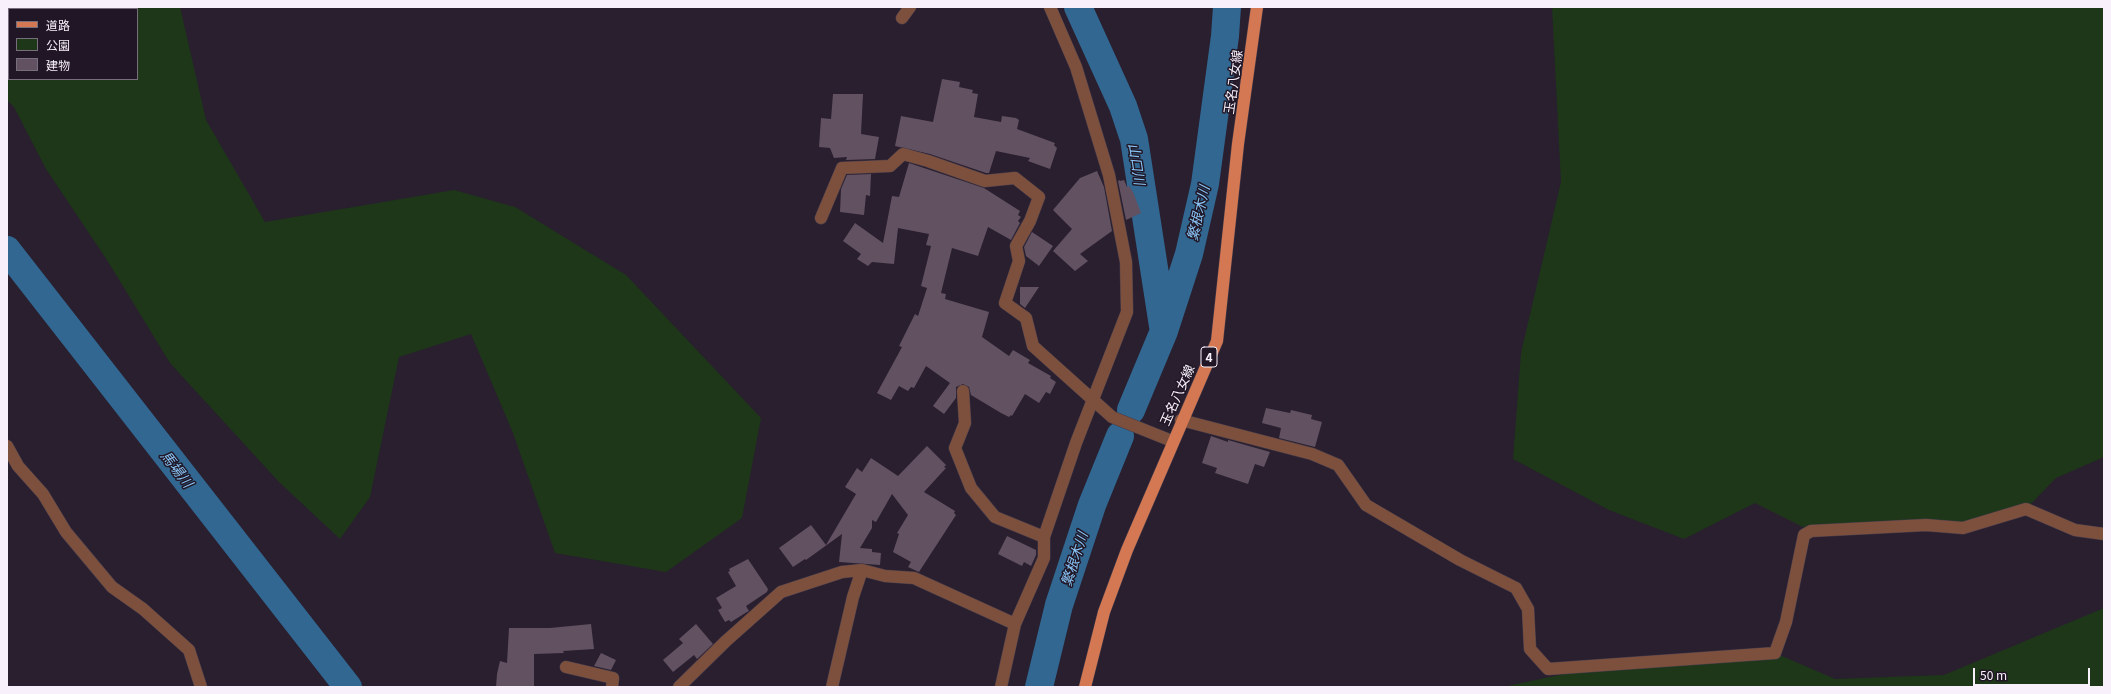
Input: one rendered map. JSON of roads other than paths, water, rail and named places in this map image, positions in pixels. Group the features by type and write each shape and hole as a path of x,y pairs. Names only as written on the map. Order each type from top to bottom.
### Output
{"main road":[{"name":"玉名八女線","path":"1085,687 1104,612 1127,550 1181,420 1217,341 1238,144 1258,7"}],"street":[{"path":"902,18 910,7"},
{"path":"1001,687 1015,624 1044,558 1044,537 1076,443 1127,312 1126,262 1109,175 1076,67 1050,7"},
{"path":"821,218 842,168 890,166 903,154 928,161 985,182 1015,178 1039,197 1030,221 1016,246 1019,261 1005,303 1026,318 1033,346 1112,417 1172,441"},
{"path":"964,391 965,423 955,448 971,488 995,517 1044,537"},
{"path":"1181,420 1312,454 1338,464 1366,505 1460,560 1516,588 1528,609 1530,649 1548,670 1775,652 1786,622 1792,586 1804,535 1811,531 1926,525 1963,528 2026,508 2074,530 2104,534"},
{"path":"7,446 18,466 43,494 66,532 112,587 143,609 189,650 201,687"},
{"path":"679,687 726,641 781,592 842,572 862,570 885,576 914,578 1015,624"},
{"path":"832,687 853,597 862,570"},
{"path":"566,667 613,678 612,687"}],"waterway":[{"name":"山口川","path":"1078,7 1123,106 1134,139 1163,326"},
{"name":"繁根木川","path":"1131,410 1164,331 1189,254 1205,184 1225,36 1227,7"},
{"name":"馬場川","path":"7,250 348,687"},
{"name":"繁根木川","path":"1039,687 1059,605 1092,505 1120,436"}]}
